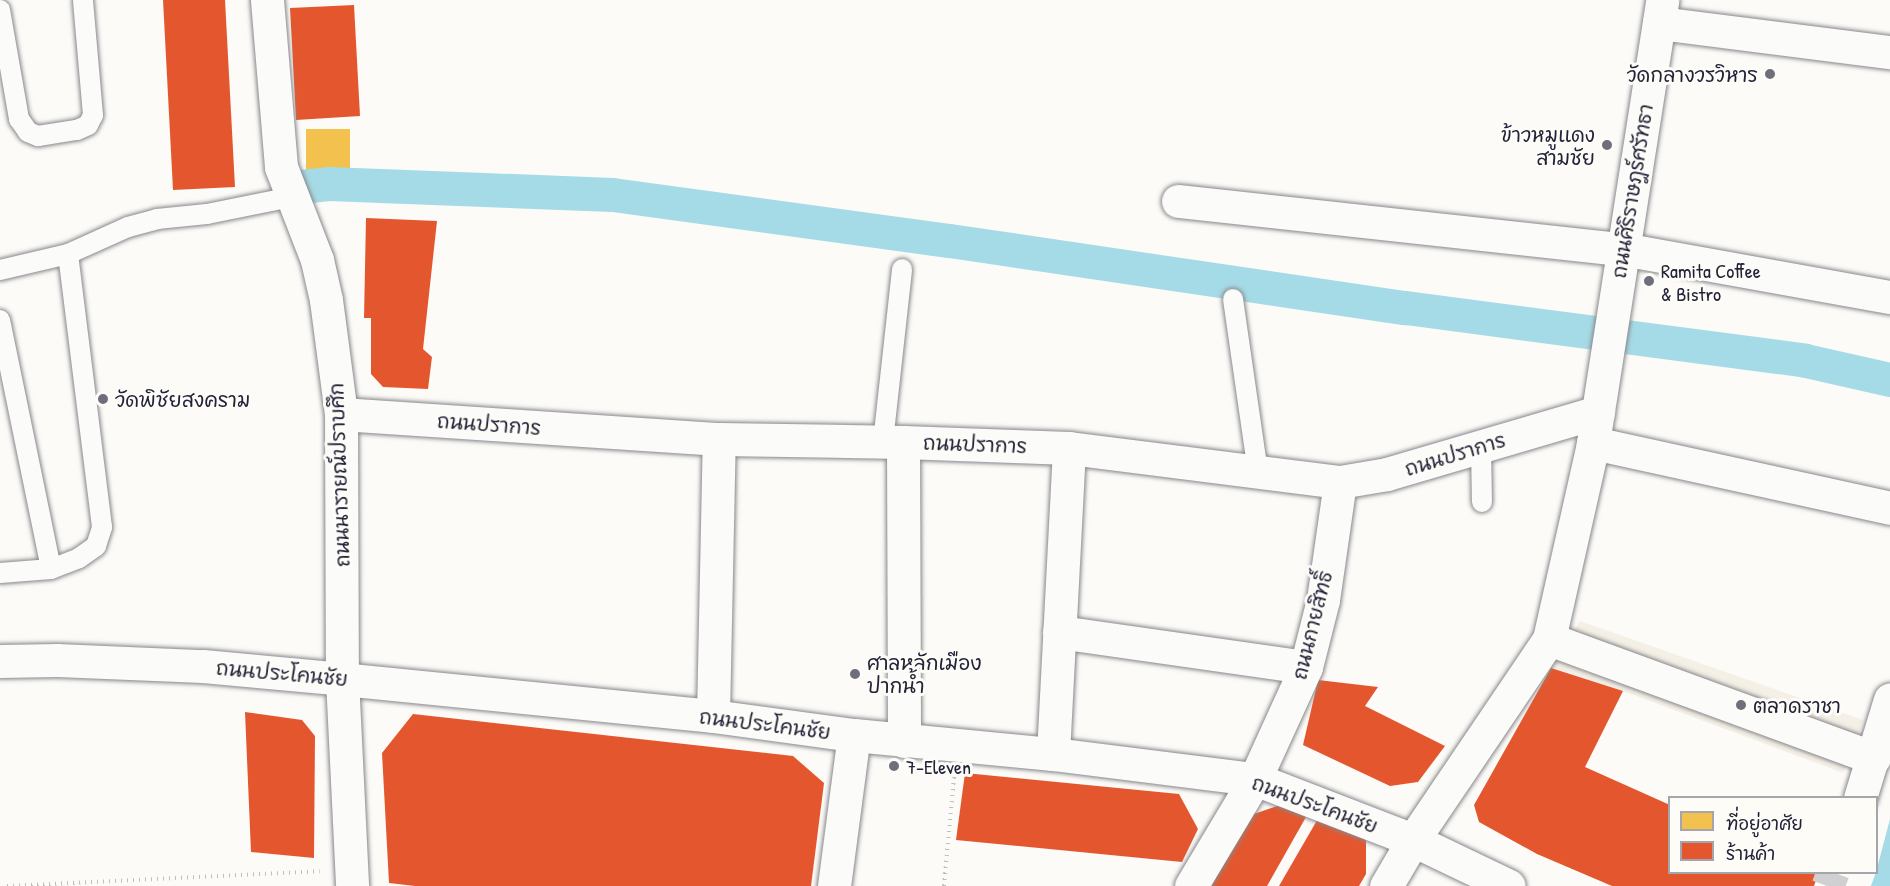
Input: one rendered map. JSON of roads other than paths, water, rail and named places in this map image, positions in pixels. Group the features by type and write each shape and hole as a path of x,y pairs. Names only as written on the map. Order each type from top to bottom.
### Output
{"street":[{"name":"ถนนนารายณ์ปราบศึก","path":"267,0 281,166 317,260 326,300 341,414 342,679 351,878"},
{"path":"1660,11 1890,52"},
{"name":"ถนนศิริราษฎร์ศรัทธา","path":"1548,639 1593,444 1660,11"},
{"path":"1178,201 1622,249 1890,297"},
{"name":"ถนนปราการ","path":"341,414 719,439 1069,448 1340,482 1387,474 1598,412"},
{"path":"713,716 719,439"},
{"path":"893,442 904,741"},
{"path":"1593,444 1890,508"},
{"path":"1053,754 1069,448"},
{"name":"ถนนกายสิทธิ์","path":"1191,886 1255,779 1306,667 1323,600 1340,482"},
{"path":"1059,632 1306,667"},
{"path":"1386,886 1413,840 1548,639 1874,758"},
{"name":"ถนนประโคนชัย","path":"0,661 57,660 192,666 342,679 713,716 904,741 1053,754 1255,779 1413,840 1509,886"},
{"path":"1861,796 1890,699"},
{"path":"834,886 854,735"}],"lane":[{"path":"0,10 19,119 28,132 38,136 78,130 88,125 93,115 83,0"},
{"path":"0,270 68,254 128,226 207,214 291,197"},
{"path":"0,573 51,569 79,558 96,546 102,527 68,254"},
{"path":"893,442 902,269"},
{"path":"1233,299 1258,472"},
{"path":"0,320 51,569"},
{"path":"1481,447 1482,502"}],"water":[{"path":"1890,819 1890,886 1871,886 1875,874 1878,874 1878,864"}],"waterway":[{"path":"301,187 329,184 613,195 950,241 1406,308 1806,361 1890,380"}],"tunnel":[{"path":"1828,886 1832,874"}],"place":[{"name":"วัดกลางวรวิหาร","path":"1770,74"},
{"name":"ข้าวหมูแดง สามชัย","path":"1607,145"},
{"name":"Ramita Coffee & Bistro","path":"1649,281"},
{"name":"วัดพิชัยสงคราม","path":"103,399"},
{"name":"ศาลหลักเมือง ปากน้ำ","path":"855,674"},
{"name":"ตลาดราชา","path":"1741,705"},
{"name":"7-Eleven","path":"894,766"}]}
